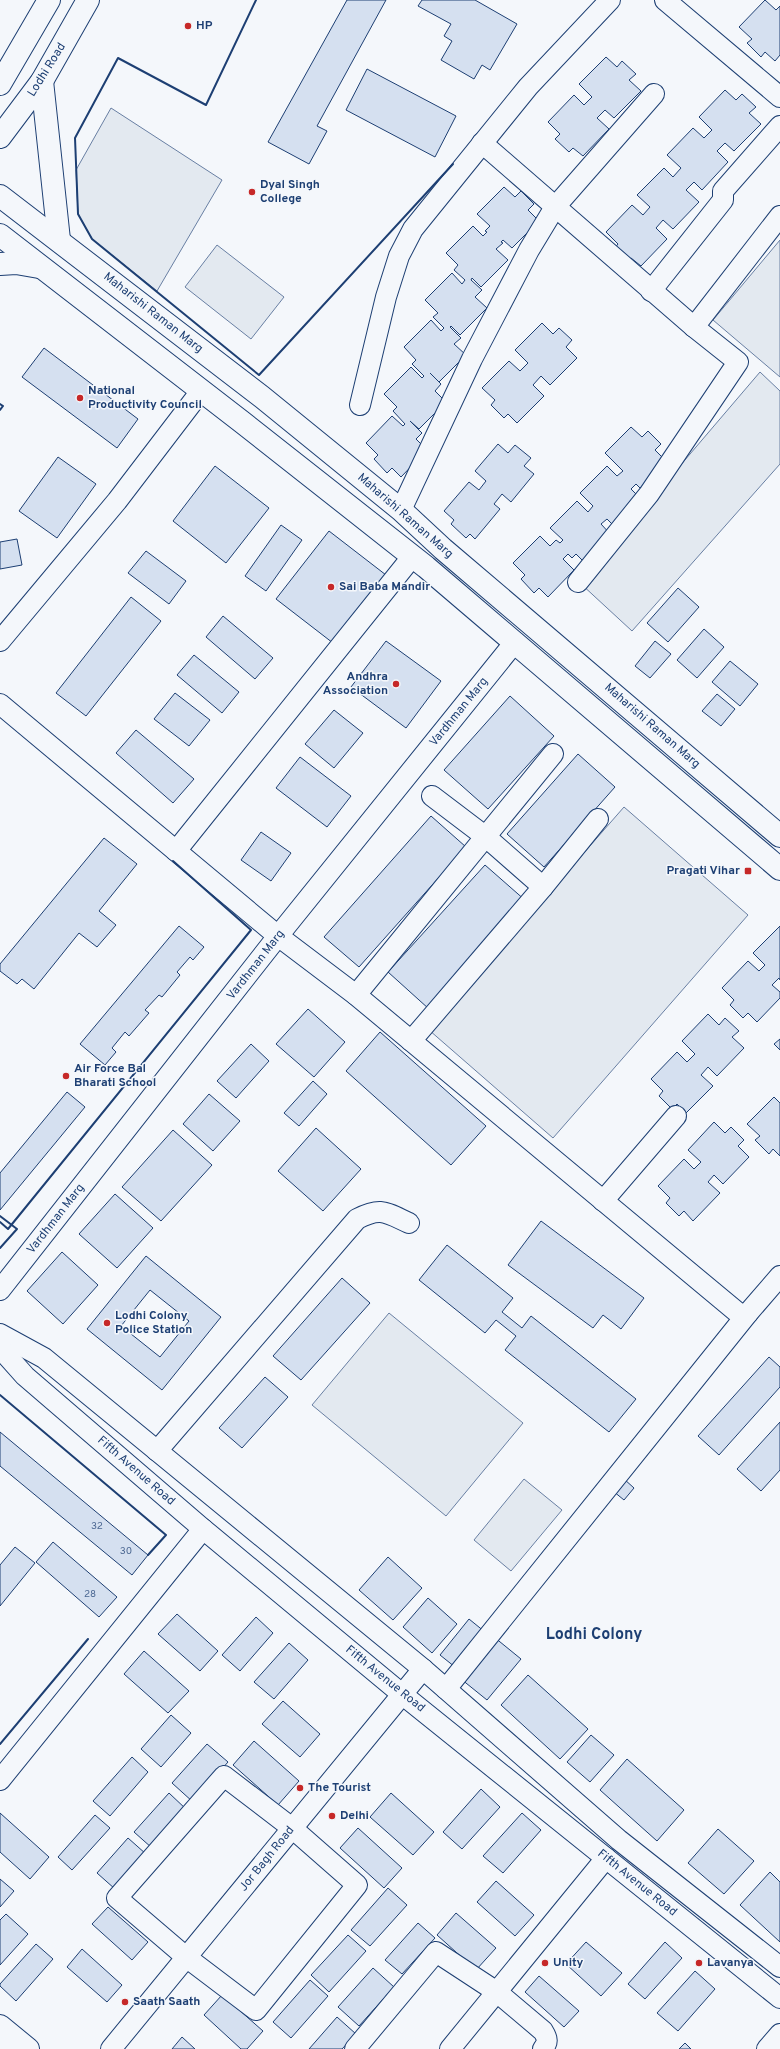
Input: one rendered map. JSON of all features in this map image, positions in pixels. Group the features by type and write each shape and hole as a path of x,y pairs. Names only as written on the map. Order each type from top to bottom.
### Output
{"main road":[{"path":"0,84 49,0"},
{"name":"Lodhi Road","path":"0,137 42,81 88,0"},
{"path":"42,81 59,240"},
{"name":"Maharishi Raman Marg","path":"0,196 262,397 401,510 443,549 780,836"},
{"name":"Maharishi Raman Marg","path":"0,235 412,557 515,642 780,869"},
{"path":"0,264 16,263 41,267"},
{"path":"0,2026 28,2049"}],"street":[{"path":"360,405 386,297 401,251 413,228 528,87 610,0"},
{"path":"664,0 780,97"},
{"path":"401,510 476,353 529,250 555,207 654,94"},
{"path":"652,291 723,200 723,191 780,126"},
{"path":"482,143 694,327 738,362 737,366 649,494 578,582"},
{"path":"694,327 780,216"},
{"path":"0,641 117,501 201,391"},
{"path":"176,851 412,557"},
{"name":"Vardhman Marg","path":"0,1290 278,936 515,642"},
{"path":"0,704 278,936 356,995 737,1312 742,1315 748,1313"},
{"path":"356,995 554,754"},
{"path":"432,796 486,837 543,887"},
{"path":"411,1041 543,887 598,819"},
{"path":"603,1201 676,1116"},
{"path":"158,1452 356,1220 369,1213 382,1211 409,1223"},
{"path":"446,1689 748,1313 780,1276"},
{"name":"Fifth Avenue Road","path":"0,1334 44,1358 423,1669 619,1840 780,1967"},
{"name":"Fifth Avenue Road","path":"0,1348 25,1376 204,1529 403,1695 780,1998"},
{"path":"0,1780 204,1529"},
{"name":"Jor Bagh Road","path":"111,2049 423,1669"},
{"path":"224,1776 292,1828 357,1885 256,2010 186,1957 117,1898 224,1776"},
{"path":"450,2049 606,1858"},
{"path":"355,2049 436,1952 497,1992 543,2031 548,2038 547,2043 542,2049"},
{"path":"767,2049 780,2034"}],"shaded area":[{"path":"111,108 222,180 157,291 92,239 78,214 76,170"},
{"path":"780,240 780,377 713,320"},
{"path":"217,245 284,297 251,339 185,287"},
{"path":"760,372 780,391 780,464 632,631 580,583"},
{"path":"624,807 748,915 553,1138 429,1030"},
{"path":"389,1313 523,1423 446,1516 312,1405"},
{"path":"524,1479 562,1510 511,1571 474,1540"}],"building":[{"path":"347,0 386,0 317,126 327,131 309,164 268,142"},
{"path":"422,0 475,0 517,24 490,70 482,65 474,79 441,60 452,41 444,36 451,24 418,6"},
{"path":"765,0 776,10 780,6 780,55 775,61 765,52 761,57 747,43 752,39 739,27"},
{"path":"606,57 617,67 622,61 636,74 629,80 641,91 614,118 605,110 597,118 609,129 583,156 573,148 569,152 555,139 560,134 548,122 574,95 584,105 592,97 579,84"},
{"path":"367,69 456,116 435,157 346,110"},
{"path":"725,90 736,100 742,94 756,107 749,113 761,124 734,151 725,143 717,151 728,162 702,190 694,182 686,190 699,202 673,229 663,220 656,228 667,239 641,266 631,258 627,262 614,249 618,244 606,232 632,205 643,215 650,207 637,195 664,168 673,177 681,168 667,155 693,128 704,138 712,130 699,117"},
{"path":"504,187 515,197 521,191 534,204 528,210 539,221 512,248 503,240 501,242 503,243 496,249 508,260 481,287 472,278 471,280 482,290 475,297 487,308 460,335 451,326 450,327 461,338 454,344 466,355 439,382 441,384 435,391 446,402 419,429 410,421 422,433 416,439 427,450 401,477 392,468 387,473 374,459 378,455 366,443 392,416 403,426 405,424 393,411 397,407 384,394 411,367 422,378 424,376 412,364 416,360 404,347 431,320 441,331 444,328 433,317 438,313 425,300 452,273 462,284 465,280 454,270 458,265 446,253 473,226 483,236 487,232 485,231 490,226 477,214"},
{"path":"542,323 553,334 559,328 572,340 566,347 577,358 550,385 541,376 533,385 544,396 517,423 508,414 504,418 491,405 495,400 482,388 509,361 520,371 528,363 515,350"},
{"name":"National Productivity Council","path":"44,348 138,419 117,448 22,377"},
{"path":"631,427 642,437 648,431 661,444 655,450 666,461 640,488 636,484 631,489 642,500 615,527 607,519 601,524 612,536 585,563 576,554 572,558 568,554 563,559 574,570 548,597 539,588 534,593 521,579 525,575 513,563 540,536 550,546 556,540 560,543 563,540 550,528 577,501 588,512 593,506 580,493 607,466 617,476 623,471 605,453"},
{"path":"498,444 508,453 515,445 531,458 524,466 534,474 511,502 502,494 494,504 500,509 475,539 470,534 466,538 451,524 454,520 444,511 469,482 479,490 486,481 475,471"},
{"path":"58,457 96,484 57,538 19,511"},
{"path":"215,466 269,508 226,563 173,521"},
{"path":"281,525 302,540 266,591 245,576"},
{"name":"Sai Baba Mandir","path":"329,531 386,575 333,643 276,599"},
{"path":"17,539 22,565 0,569 0,542"},
{"path":"146,551 186,581 169,604 128,573"},
{"path":"678,588 699,607 668,642 647,623"},
{"path":"131,597 161,621 86,716 56,693"},
{"path":"223,616 273,658 255,679 206,637"},
{"path":"704,629 724,647 697,678 677,660"},
{"name":"Andhra Association","path":"386,641 441,681 406,728 351,687"},
{"path":"655,641 671,654 650,678 635,666"},
{"path":"194,655 239,692 222,713 177,675"},
{"path":"730,661 758,684 740,706 712,682"},
{"path":"175,693 210,720 189,746 154,719"},
{"path":"717,694 735,709 721,726 702,711"},
{"path":"510,696 554,736 488,809 444,770"},
{"path":"334,710 363,733 334,768 305,744"},
{"path":"136,730 194,779 173,803 116,753"},
{"path":"578,754 615,787 544,867 507,834"},
{"path":"300,757 351,796 327,827 276,788"},
{"path":"431,816 466,847 359,967 324,937"},
{"path":"261,832 291,853 271,881 241,860"},
{"path":"104,838 137,864 99,911 116,925 97,947 79,933 34,989 22,979 17,984 0,971 0,964"},
{"path":"485,865 526,901 429,1009 388,972"},
{"path":"179,926 204,947 193,960 190,957 177,972 180,975 162,997 159,995 145,1010 149,1013 129,1036 125,1032 112,1048 116,1052 105,1065 80,1044"},
{"path":"780,926 780,980 779,978 772,985 780,992 780,998 757,1022 748,1013 743,1018 730,1005 734,1000 722,988 748,961 759,971 765,965 753,953"},
{"path":"308,1009 345,1042 314,1077 276,1044"},
{"path":"708,1014 719,1025 725,1018 739,1031 732,1037 744,1048 717,1076 708,1067 701,1075 713,1086 686,1113 677,1104 672,1109 659,1096 663,1091 651,1079 677,1052 687,1062 695,1054 682,1041"},
{"path":"380,1032 486,1126 451,1165 346,1071"},
{"path":"780,1039 780,1050 774,1044"},
{"path":"251,1044 269,1061 236,1098 217,1081"},
{"path":"313,1081 327,1094 299,1126 284,1113"},
{"path":"67,1092 85,1107 0,1210 0,1173"},
{"path":"209,1094 240,1121 213,1151 183,1124"},
{"path":"774,1097 780,1103 780,1156 773,1149 769,1154 755,1140 760,1136 747,1124"},
{"path":"714,1122 725,1133 731,1127 744,1140 738,1146 749,1157 723,1184 714,1175 708,1182 720,1193 693,1221 684,1211 679,1216 666,1203 670,1198 658,1186 684,1159 694,1169 701,1162 688,1150"},
{"path":"316,1128 361,1169 323,1211 278,1171"},
{"path":"173,1130 212,1165 161,1221 122,1187"},
{"path":"115,1194 153,1228 117,1268 79,1234"},
{"path":"541,1221 644,1298 621,1329 603,1315 593,1328 508,1265"},
{"path":"447,1245 513,1298 502,1312 522,1328 531,1316 636,1399 609,1432 505,1350 516,1336 496,1320 485,1333 419,1280"},
{"path":"62,1252 98,1285 63,1324 27,1291"},
{"name":"Lodhi Colony Police Station","path":"146,1256 221,1317 162,1390 87,1329","holes":["150,1290 189,1321 160,1357 121,1326"]},
{"path":"342,1278 370,1303 301,1380 273,1356"},
{"path":"769,1357 780,1367 780,1387 719,1455 698,1436"},
{"path":"265,1377 288,1397 242,1448 219,1428"},
{"path":"780,1422 780,1470 761,1491 737,1469"},
{"path":"0,1432 148,1555 132,1575 0,1466"},
{"path":"624,1479 634,1488 624,1500 613,1491"},
{"path":"53,1542 117,1597 99,1617 36,1562"},
{"path":"15,1547 35,1563 0,1606 0,1565"},
{"path":"388,1557 422,1588 393,1620 359,1590"},
{"path":"428,1598 457,1624 432,1653 403,1627"},
{"path":"177,1614 218,1651 200,1671 158,1634"},
{"path":"256,1617 273,1633 240,1671 222,1655"},
{"path":"469,1619 485,1632 455,1667 440,1655"},
{"path":"494,1637 521,1659 487,1700 461,1679"},
{"path":"289,1643 308,1660 274,1699 254,1682"},
{"path":"144,1651 189,1691 168,1713 124,1674"},
{"path":"528,1675 588,1729 560,1759 501,1705"},
{"path":"283,1701 320,1734 300,1757 262,1724"},
{"path":"171,1715 191,1733 161,1767 141,1749"},
{"path":"591,1735 614,1755 590,1782 567,1762"},
{"path":"254,1741 299,1781 278,1805 233,1765"},
{"path":"207,1744 228,1762 193,1802 172,1783"},
{"path":"132,1757 148,1772 110,1816 93,1801"},
{"path":"627,1759 684,1810 657,1841 600,1790"},
{"path":"481,1789 500,1807 462,1849 443,1832"},
{"path":"169,1793 187,1810 152,1848 134,1832"},
{"path":"391,1793 434,1832 413,1855 370,1817"},
{"path":"0,1813 49,1857 30,1879 0,1852"},
{"path":"522,1813 541,1830 503,1873 483,1856"},
{"path":"95,1815 110,1828 72,1870 58,1857"},
{"path":"358,1828 402,1868 384,1888 340,1848"},
{"path":"718,1829 754,1861 724,1894 688,1863"},
{"path":"128,1838 146,1854 115,1889 97,1873"},
{"path":"770,1872 780,1882 780,1942 740,1905"},
{"path":"0,1879 14,1891 0,1907"},
{"path":"496,1881 534,1915 515,1936 477,1902"},
{"path":"388,1888 407,1905 370,1946 351,1930"},
{"path":"108,1907 148,1942 132,1960 92,1924"},
{"path":"456,1913 496,1948 476,1970 437,1935"},
{"path":"6,1914 28,1934 0,1965 0,1920"},
{"path":"418,1923 435,1938 402,1974 385,1960"},
{"path":"348,1935 366,1951 329,1992 311,1975"},
{"path":"586,1942 622,1973 601,1996 566,1964"},
{"path":"665,1942 682,1958 645,1999 628,1984"},
{"path":"36,1944 53,1959 16,2001 0,1986 0,1984"},
{"path":"82,1949 122,1985 107,2002 67,1967"},
{"path":"373,1968 394,1987 359,2026 338,2007"},
{"path":"695,1971 715,1989 678,2031 657,2013"},
{"path":"539,1976 579,2011 564,2027 525,1992"},
{"path":"310,1980 328,1996 291,2038 273,2022"},
{"path":"222,1995 263,2031 247,2049 241,2049 204,2015"},
{"path":"337,2017 356,2034 342,2049 309,2049"},
{"path":"182,2037 195,2049 172,2049"},
{"path":"685,2043 691,2049 679,2049"}],"wall":[{"path":"256,0 206,105 118,58 75,138 78,214 92,239 259,375 453,164"},
{"path":"0,404 3,406 0,410"},
{"path":"0,1222 8,1229 251,930 173,861"},
{"path":"0,1216 17,1229 0,1248"},
{"path":"0,1395 166,1535 148,1555"},
{"path":"0,1744 88,1639"}],"place":[{"name":"HP","path":"188,26"},
{"name":"Dyal Singh College","path":"252,192"},
{"name":"National Productivity Council","path":"80,398"},
{"name":"Sai Baba Mandir","path":"331,587"},
{"name":"Andhra Association","path":"396,684"},
{"name":"Pragati Vihar","path":"748,871"},
{"name":"Air Force Bal Bharati School","path":"66,1076"},
{"name":"Lodhi Colony Police Station","path":"107,1323"},
{"name":"The Tourist","path":"300,1788"},
{"name":"Delhi","path":"332,1816"},
{"name":"Unity","path":"545,1963"},
{"name":"Lavanya","path":"699,1963"},
{"name":"Saath Saath","path":"125,2002"}],"district":[{"name":"Lodhi Colony","path":"594,1635"}]}
